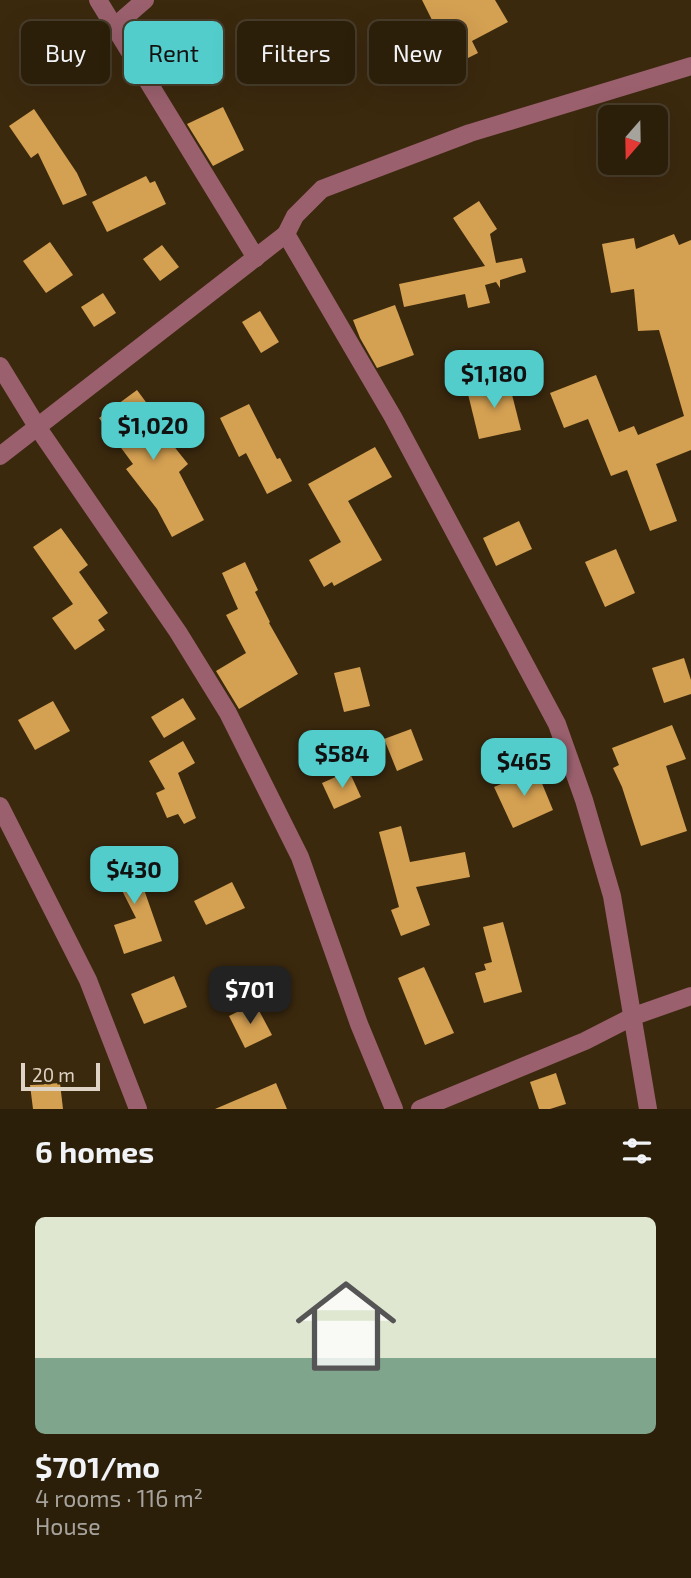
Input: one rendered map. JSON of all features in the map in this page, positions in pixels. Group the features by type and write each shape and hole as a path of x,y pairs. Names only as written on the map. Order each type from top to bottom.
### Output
{"street":[{"path":"98,0 256,258"},
{"path":"115,26 145,0"},
{"path":"0,456 286,234 295,216 322,189 470,133 691,66"},
{"path":"286,234 393,417 557,724 584,800 612,896 648,1109"},
{"path":"0,366 38,428 178,632 228,713 300,857 359,1024 394,1109"},
{"path":"0,806 88,980 138,1109"},
{"path":"421,1109 585,1041 634,1016 691,996"}],"building":[{"path":"422,0 495,0 508,22 472,41 478,53 466,59 466,21 432,21"},
{"path":"223,107 244,150 213,166 187,124"},
{"path":"34,109 77,173 87,195 63,205 38,153 31,158 9,126"},
{"path":"146,176 150,183 155,181 166,204 107,232 92,202"},
{"path":"479,201 497,229 490,234 496,263 522,258 526,272 500,280 500,288 496,282 485,285 490,303 468,308 465,294 404,307 399,284 485,266 453,218"},
{"path":"674,234 679,245 691,240 691,450 656,464 677,521 650,531 627,470 611,476 588,419 564,428 550,393 596,375 619,432 634,426 638,435 684,416 659,330 638,331 634,289 611,293 602,244 634,238 636,249"},
{"path":"50,242 73,275 46,293 23,261"},
{"path":"162,245 179,267 160,281 143,259"},
{"path":"103,293 116,313 94,327 81,307"},
{"path":"395,305 414,355 377,368 353,320"},
{"path":"260,311 279,342 261,353 242,322"},
{"path":"508,379 521,430 479,439 467,390"},
{"path":"137,390 157,417 153,420 188,464 179,472 204,520 172,537 157,509 126,469 133,464 99,418"},
{"path":"249,404 277,459 280,458 292,481 267,494 246,453 239,457 220,418"},
{"path":"375,447 392,477 348,501 382,560 334,586 332,582 324,587 309,560 341,542 308,484"},
{"path":"519,521 532,549 496,566 483,538"},
{"path":"61,528 88,565 79,572 108,613 98,620 105,630 75,650 52,618 73,604 33,547"},
{"path":"616,549 635,593 605,607 585,562"},
{"path":"245,562 269,623 298,674 239,709 216,671 246,653 226,615 238,609 222,573"},
{"path":"684,658 691,680 691,694 664,703 652,668"},
{"path":"360,667 370,706 344,712 334,673"},
{"path":"183,698 196,719 164,738 151,717"},
{"path":"53,701 70,731 35,750 18,720"},
{"path":"672,725 686,759 666,766 687,831 641,846 613,768 619,765 612,748"},
{"path":"411,729 423,760 397,771 384,739"},
{"path":"183,741 195,763 178,773 196,818 184,824 178,814 167,818 156,793 165,789 149,761"},
{"path":"536,769 553,810 513,828 494,787"},
{"path":"349,771 361,797 334,809 322,783"},
{"path":"401,826 410,862 465,852 470,877 416,887 430,925 401,936 391,910 399,907 379,832"},
{"path":"131,851 144,876 140,878 162,941 124,954 114,925 136,918 108,863"},
{"path":"232,882 245,908 206,925 194,901"},
{"path":"503,922 522,992 484,1003 475,973 486,970 484,964 492,962 483,927"},
{"path":"424,967 454,1033 425,1045 398,978"},
{"path":"174,976 187,1007 144,1024 131,994"},
{"path":"255,1003 272,1035 245,1048 229,1016"},
{"path":"556,1073 566,1104 539,1109 530,1082"},
{"path":"60,1083 63,1109 33,1109 30,1085"},
{"path":"276,1083 287,1109 215,1109"}]}
